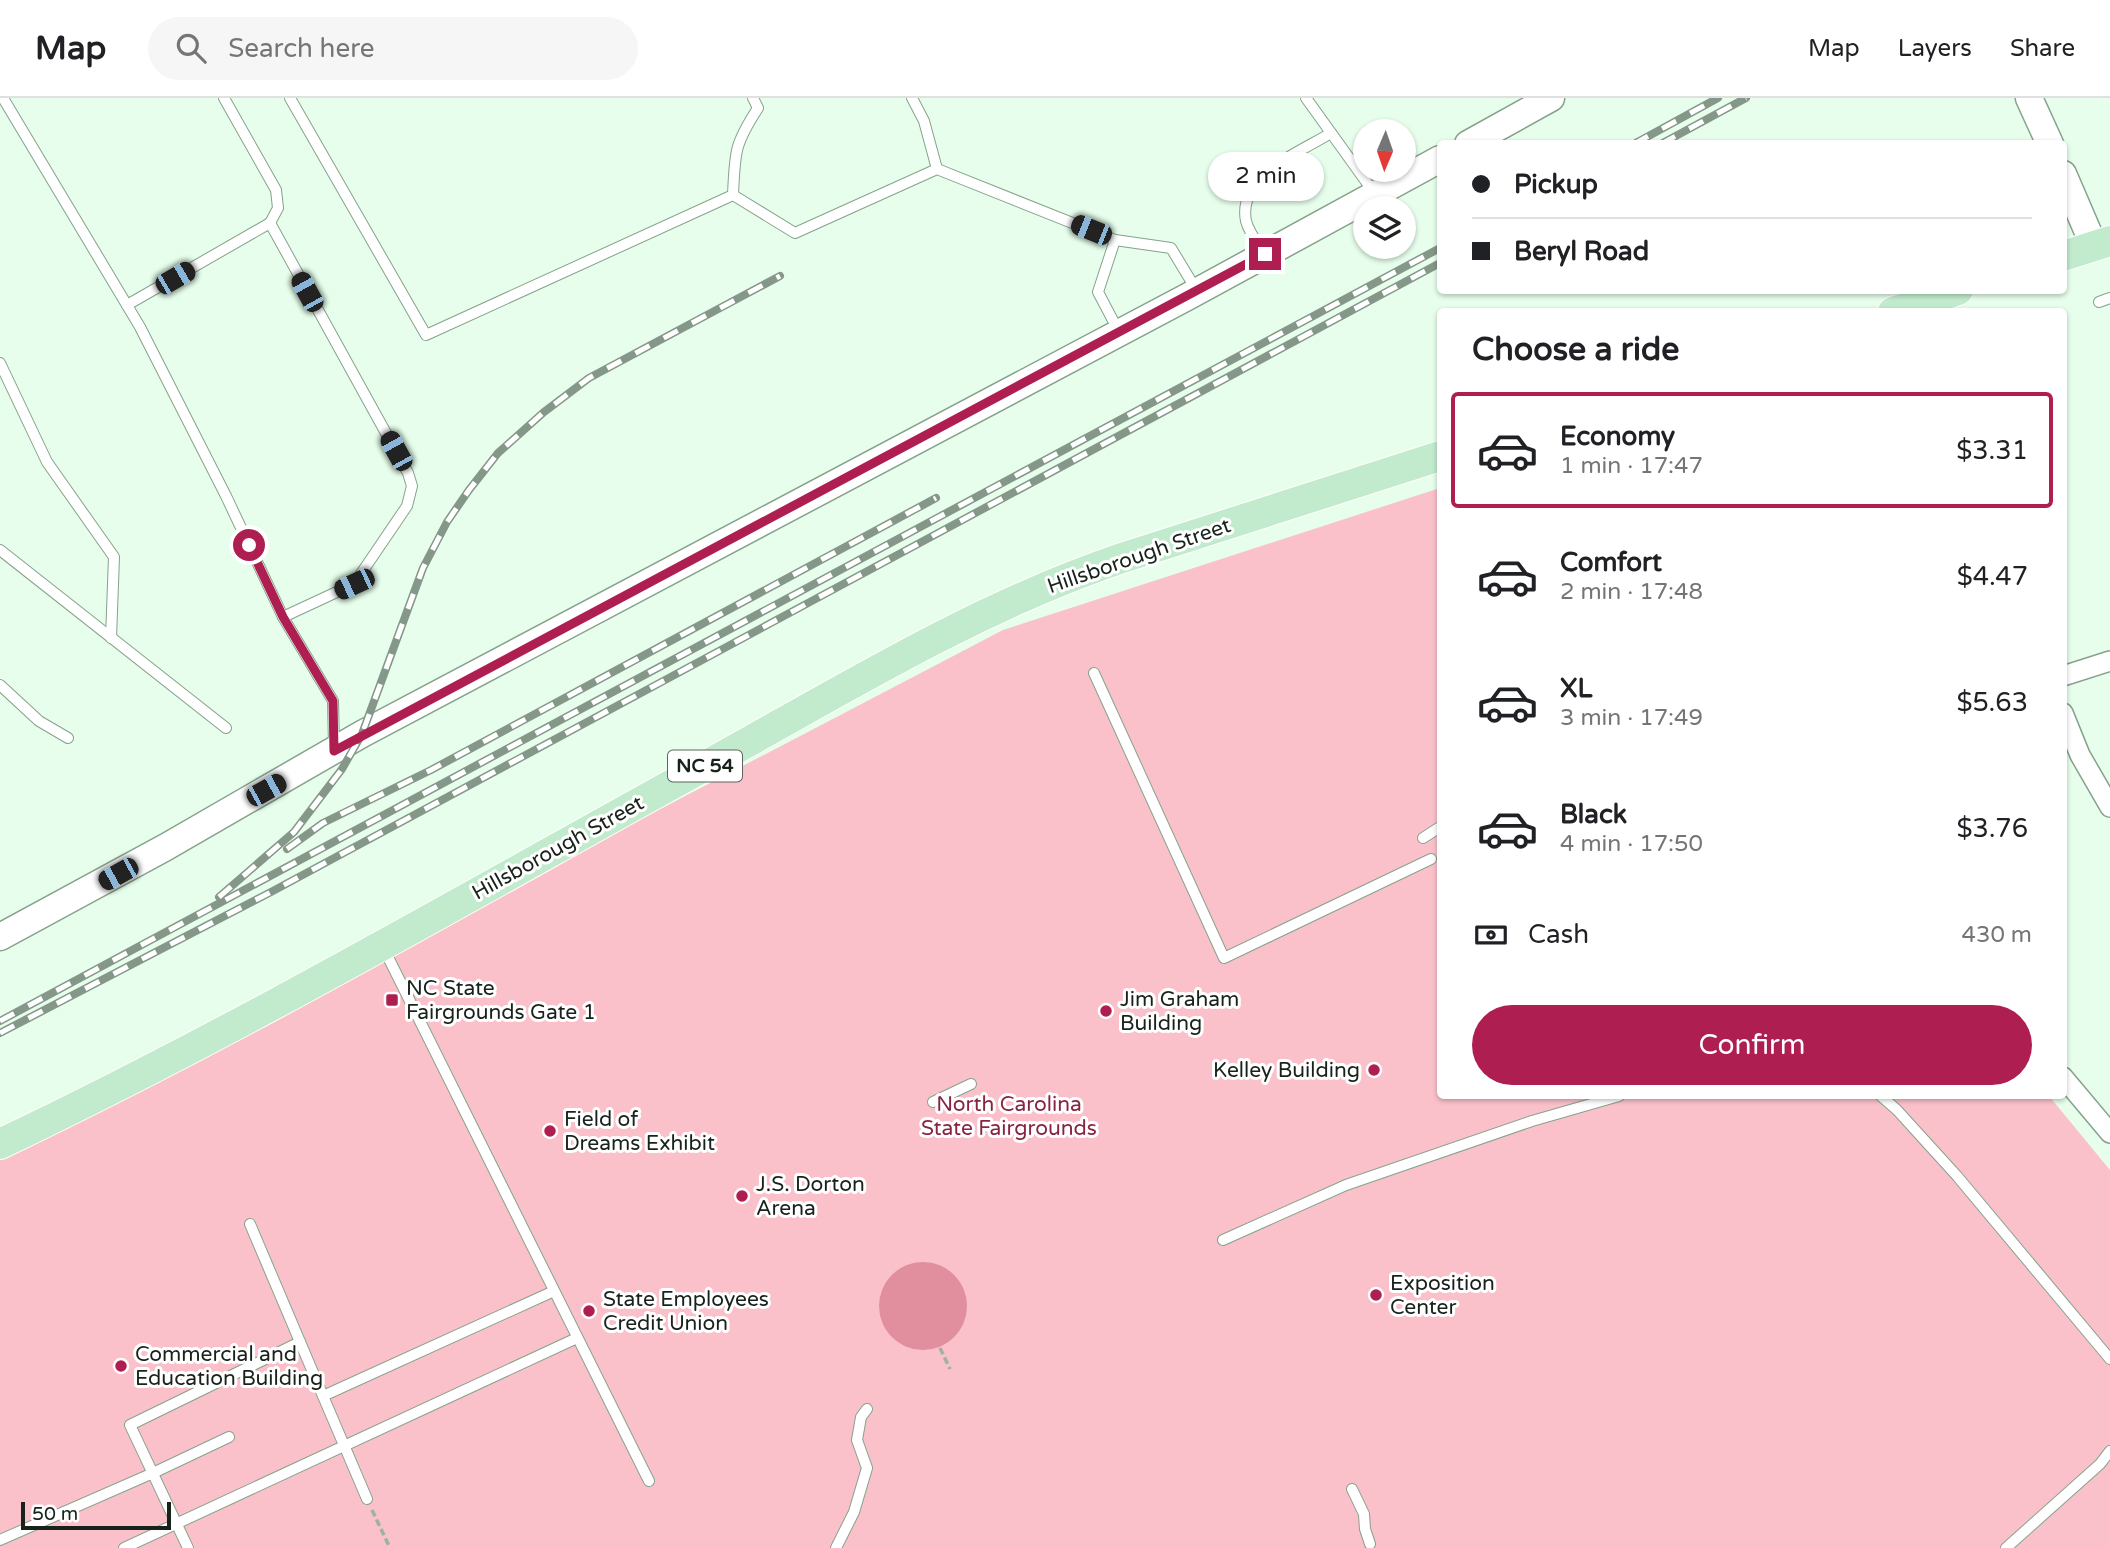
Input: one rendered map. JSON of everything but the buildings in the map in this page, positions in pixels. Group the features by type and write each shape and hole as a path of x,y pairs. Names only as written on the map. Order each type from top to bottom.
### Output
{"main road":[{"path":"2067,255 2102,243"},
{"path":"1910,308 1945,300"},
{"name":"Hillsborough Street","path":"0,1144 179,1056 383,947 888,665 1008,604 1087,569 1437,457"}],"street":[{"path":"1475,140 1551,98"},
{"path":"2029,98 2048,140"},
{"path":"0,937 334,751 1437,161"},
{"path":"2067,181 2102,243"},
{"path":"2067,675 2110,661"},
{"path":"2067,723 2080,755 2110,807"},
{"path":"2067,1082 2110,1133"}],"lane":[{"path":"3,98 127,305 226,496 283,617 333,701 334,751"},
{"path":"127,305 270,223 278,208 276,190 225,98"},
{"path":"290,98 426,335 733,195"},
{"path":"733,195 735,151 741,135 758,108 753,98"},
{"path":"912,98 924,121 937,169"},
{"path":"1306,98 1375,194"},
{"path":"1265,254 1247,221 1249,191 1264,174 1331,133"},
{"path":"733,195 795,233 937,169 1115,240 1171,248 1197,291"},
{"path":"270,223 408,474 412,486 407,506 354,584 283,617"},
{"path":"1115,240 1098,292 1119,332"},
{"path":"0,363 47,461 114,557 111,638"},
{"path":"0,550 226,728"},
{"path":"1094,673 1224,958 1431,859"},
{"path":"0,685 39,721 68,738"},
{"path":"1423,838 1437,829"},
{"path":"383,947 649,1481"},
{"path":"933,1102 971,1084"},
{"path":"1223,1240 1346,1185 1532,1121 1609,1099"},
{"path":"1884,1099 1956,1176 2110,1359"},
{"path":"250,1224 367,1499"},
{"path":"323,1396 554,1290"},
{"path":"124,1548 577,1338"},
{"path":"188,1548 130,1425 300,1342"},
{"path":"836,1548 854,1512 867,1468 857,1440 861,1417 867,1409"},
{"path":"0,1540 229,1437"},
{"path":"2006,1548 2100,1464 2110,1451"},
{"path":"1352,1489 1364,1514 1370,1544"}],"path":[{"path":"940,1348 950,1369"},
{"path":"367,1499 390,1548"}],"green space":[{"name":"North Carolina State Fairgrounds","path":"1437,489 1437,1099 2051,1099 2110,1170 2110,1548 0,1548 0,1154 1003,630"}],"shaded area":[{"path":"914,1262 932,1262 948,1269 960,1281 967,1297 967,1315 960,1331 948,1343 932,1350 914,1350 898,1343 886,1331 879,1315 879,1297 886,1281 898,1269"}],"railway":[{"path":"1641,140 1718,98"},
{"path":"1668,140 1746,98"},
{"path":"0,1021 1437,250"},
{"path":"0,1033 271,892 1437,265"},
{"path":"219,897 294,832 342,769 362,734 423,568 447,522 498,453 544,412 589,378 780,276"},
{"path":"287,849 323,823 431,770 936,498"}],"place":[{"name":"NC State Fairgrounds Gate 1","path":"392,1000"},
{"name":"Jim Graham Building","path":"1106,1011"},
{"name":"Kelley Building","path":"1374,1070"},
{"name":"Field of Dreams Exhibit","path":"550,1131"},
{"name":"J.S. Dorton Arena","path":"742,1196"},
{"name":"Exposition Center","path":"1376,1295"},
{"name":"State Employees Credit Union","path":"589,1311"},
{"name":"Commercial and Education Building","path":"121,1366"}],"route":[{"path":"249,545 283,617 333,701 334,751 1265,254"}]}
